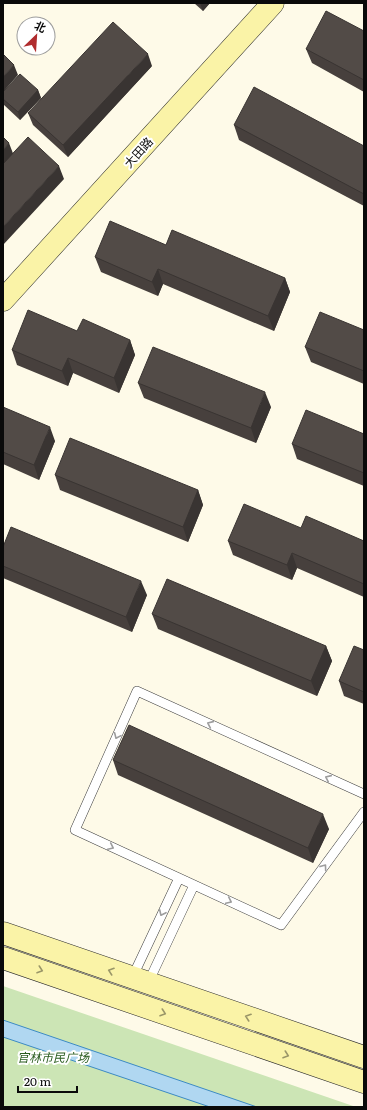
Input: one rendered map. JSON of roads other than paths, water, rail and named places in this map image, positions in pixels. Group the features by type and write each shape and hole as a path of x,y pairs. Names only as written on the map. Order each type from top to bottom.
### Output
{"main road":[{"name":"大田路","path":"3,300 273,3"},
{"path":"3,933 364,1057"},
{"path":"3,958 364,1082"}],"lane":[{"path":"364,794 137,691 75,830 282,925 364,812"},
{"path":"140,980 179,878"},
{"path":"140,980 194,885"}],"water":[{"path":"3,1020 257,1107 210,1107 3,1037"}],"park label":[{"name":"官林市民广场","path":"53,1057"}]}
